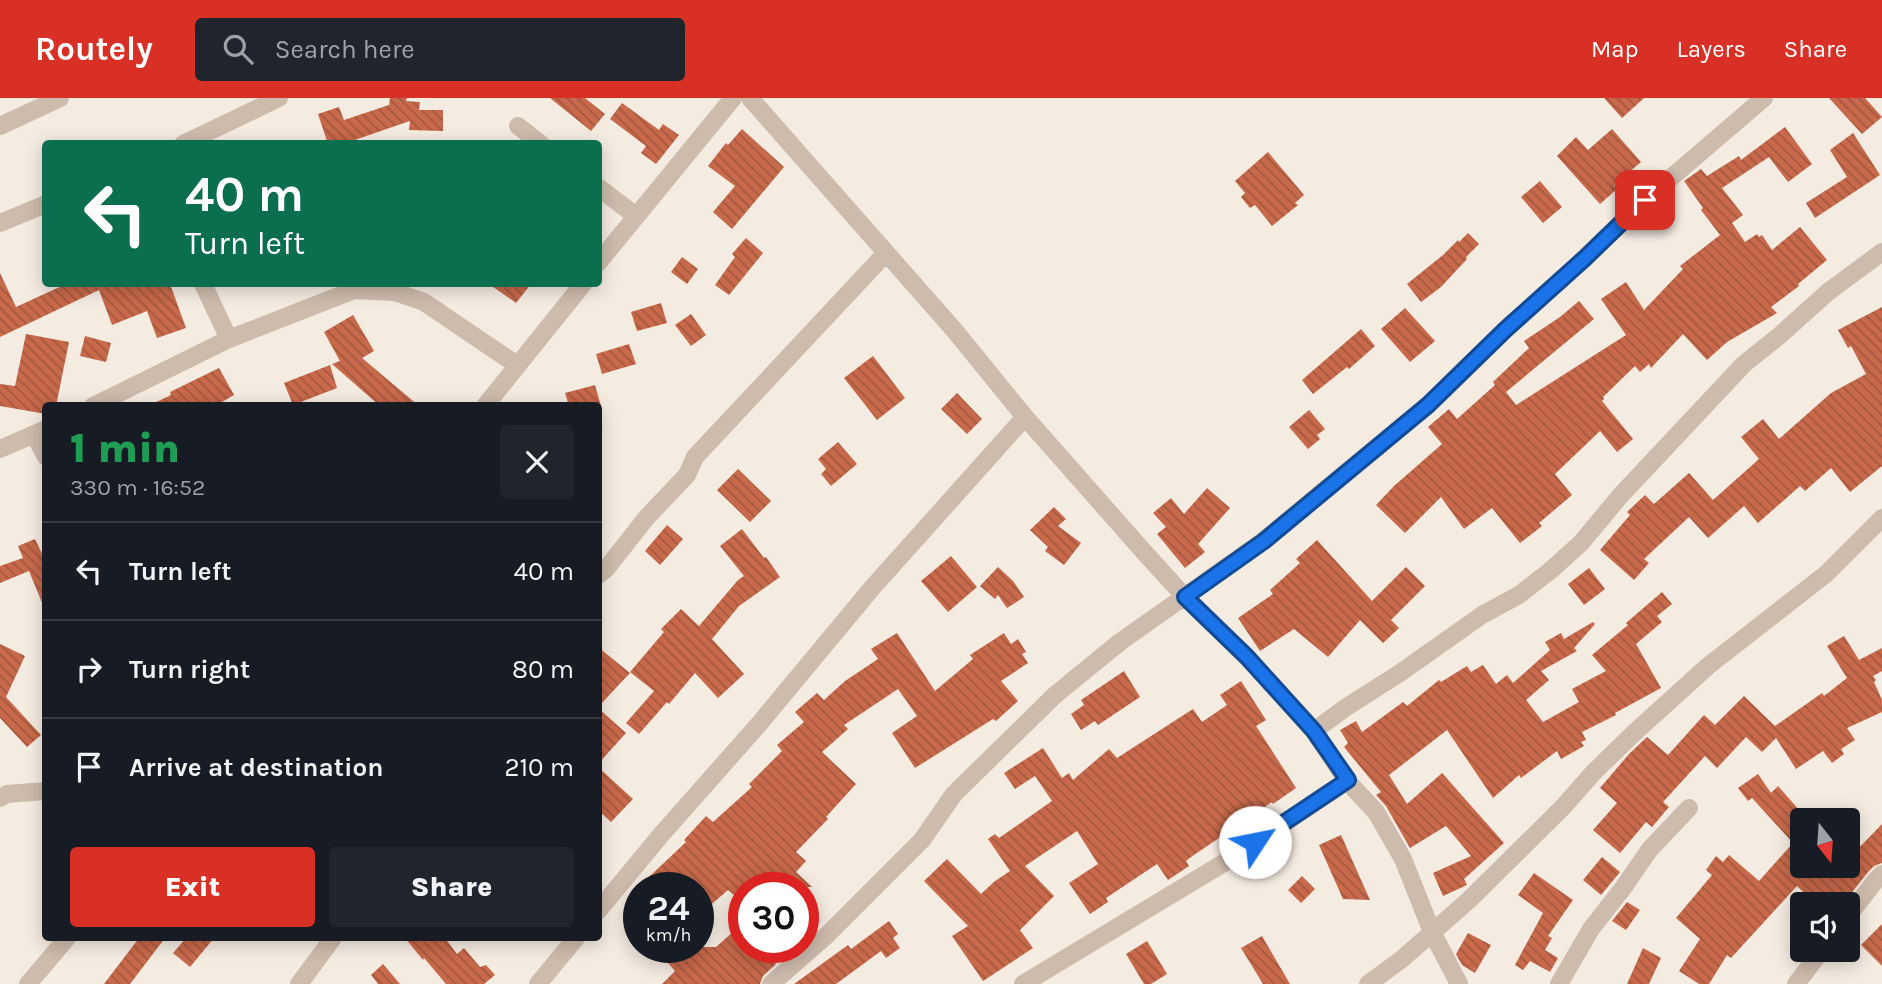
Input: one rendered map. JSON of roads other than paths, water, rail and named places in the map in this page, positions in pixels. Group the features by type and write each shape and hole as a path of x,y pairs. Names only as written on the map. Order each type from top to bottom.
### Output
{"street":[{"path":"0,126 60,98"},
{"path":"191,140 279,98"},
{"path":"602,259 733,98"},
{"path":"750,98 955,331 1025,417 1185,597 1247,657 1314,731 1348,780 1376,812 1403,859 1432,932 1459,984"},
{"path":"771,984 826,936 913,849 954,794 1055,695 1120,642 1264,541 1428,405 1645,200 1764,98"},
{"path":"519,126 536,140"},
{"path":"602,190 636,216"},
{"path":"0,223 42,206"},
{"path":"1314,731 1482,615 1519,595 1551,570 1581,543 1620,496 1744,364 1828,292 1882,252"},
{"path":"602,572 647,517 687,475 695,457 886,253"},
{"path":"204,287 229,340"},
{"path":"488,402 581,287"},
{"path":"101,402 229,340 354,290 395,292 424,302 517,365"},
{"path":"602,906 660,836 760,724 872,588 1025,417"},
{"path":"0,449 40,432"},
{"path":"1368,984 1402,959 1469,901 1634,733 1709,666 1826,574 1882,518"},
{"path":"1023,984 1232,858 1348,780"},
{"path":"0,798 7,794 42,791"},
{"path":"1559,984 1591,929 1650,849 1689,808"},
{"path":"1860,901 1882,874"},
{"path":"28,984 64,941"},
{"path":"299,984 331,941"},
{"path":"538,984 574,941"},
{"path":"1796,984 1813,962"}]}
